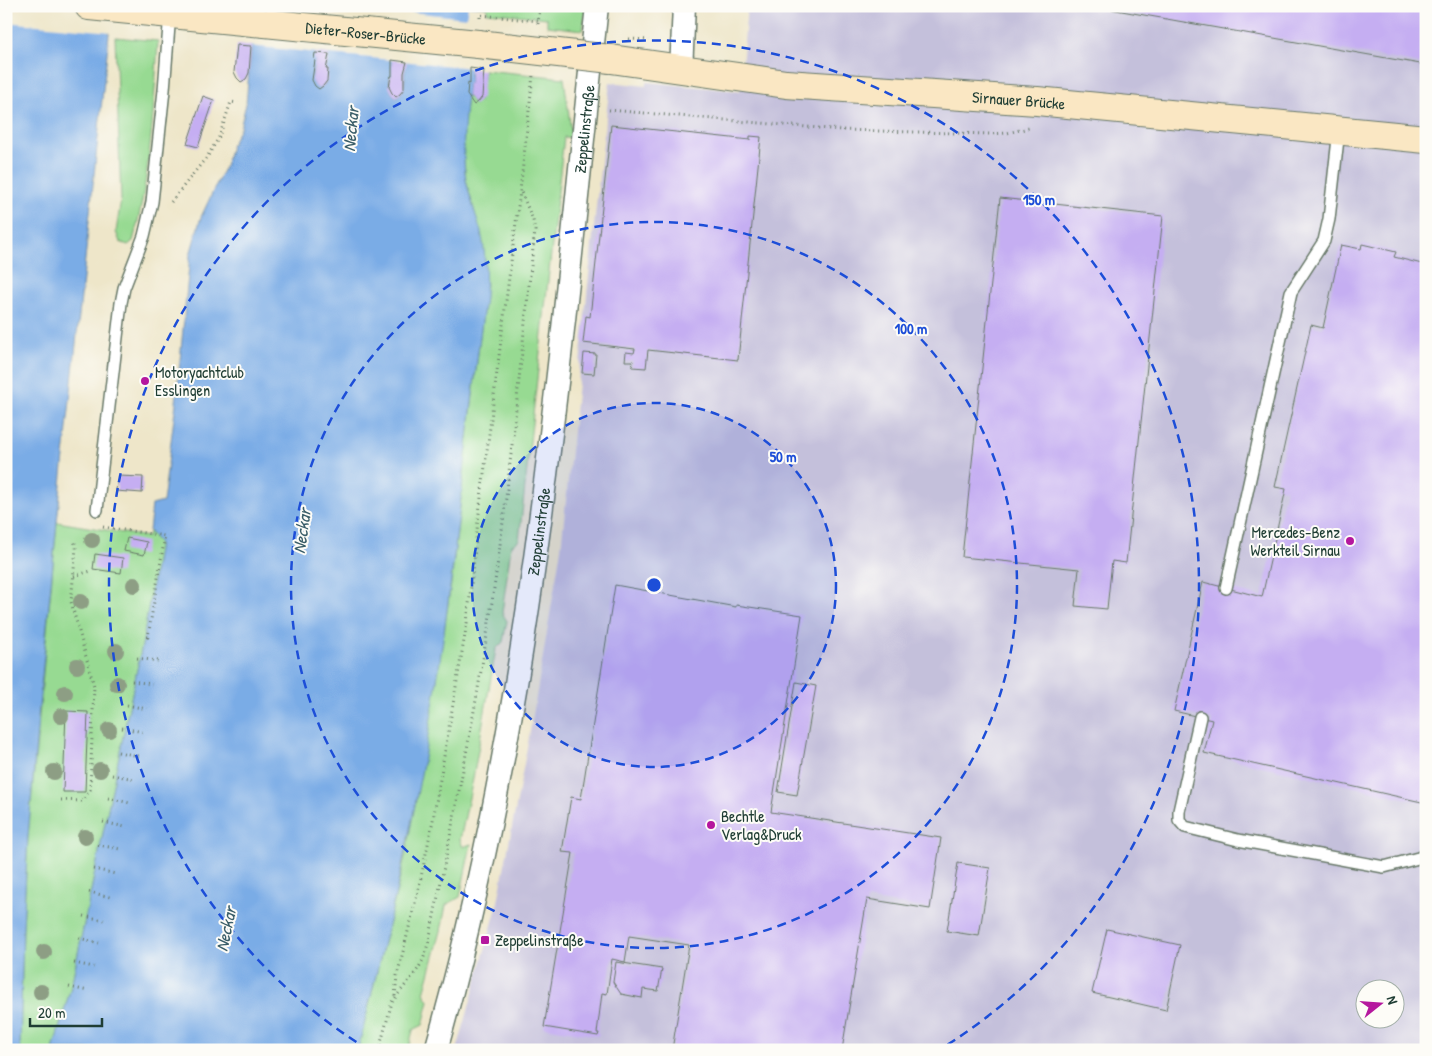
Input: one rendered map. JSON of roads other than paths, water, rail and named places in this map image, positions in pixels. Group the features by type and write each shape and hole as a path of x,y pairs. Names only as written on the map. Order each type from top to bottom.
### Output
{"main road":[{"name":"Dieter-Roser-Brücke","path":"89,6 170,20 458,42 611,59"},
{"name":"Sirnauer Brücke","path":"611,59 786,84 1038,101 1426,140"}],"street":[{"name":"Zeppelinstraße","path":"436,1050 479,882 506,746 530,601 579,188 598,6"},
{"path":"681,70 684,6"}],"lane":[{"path":"97,510 121,303 124,288 146,228 153,193 170,20"},
{"path":"1226,588 1291,292 1324,241 1329,219 1339,130"},
{"path":"1200,717 1179,811 1179,820 1185,827 1238,840 1384,867 1422,857 1426,854"}],"water":[{"path":"6,6 112,6 39,707 28,837 23,927 20,1050 6,1050"},
{"name":"Neckar","path":"255,6 477,6 470,64 470,84 468,84 464,156 466,180 483,240 485,298 446,618 415,806 358,1050 53,1050 71,987 143,641 159,543 149,531 152,505 163,502 176,403 190,255 201,217 225,166 231,146 240,128 246,104","holes":["315,53 329,54 325,84 319,89 313,80","392,61 406,62 403,89 396,97 390,87"]}],"place":[{"name":"Motoryachtclub Esslingen","path":"145,381"},
{"name":"Mercedes-Benz Werkteil Sirnau","path":"1350,541"},
{"name":"Bechtle Verlag&Druck","path":"711,825"},
{"name":"Zeppelinstraße","path":"485,940"}]}
